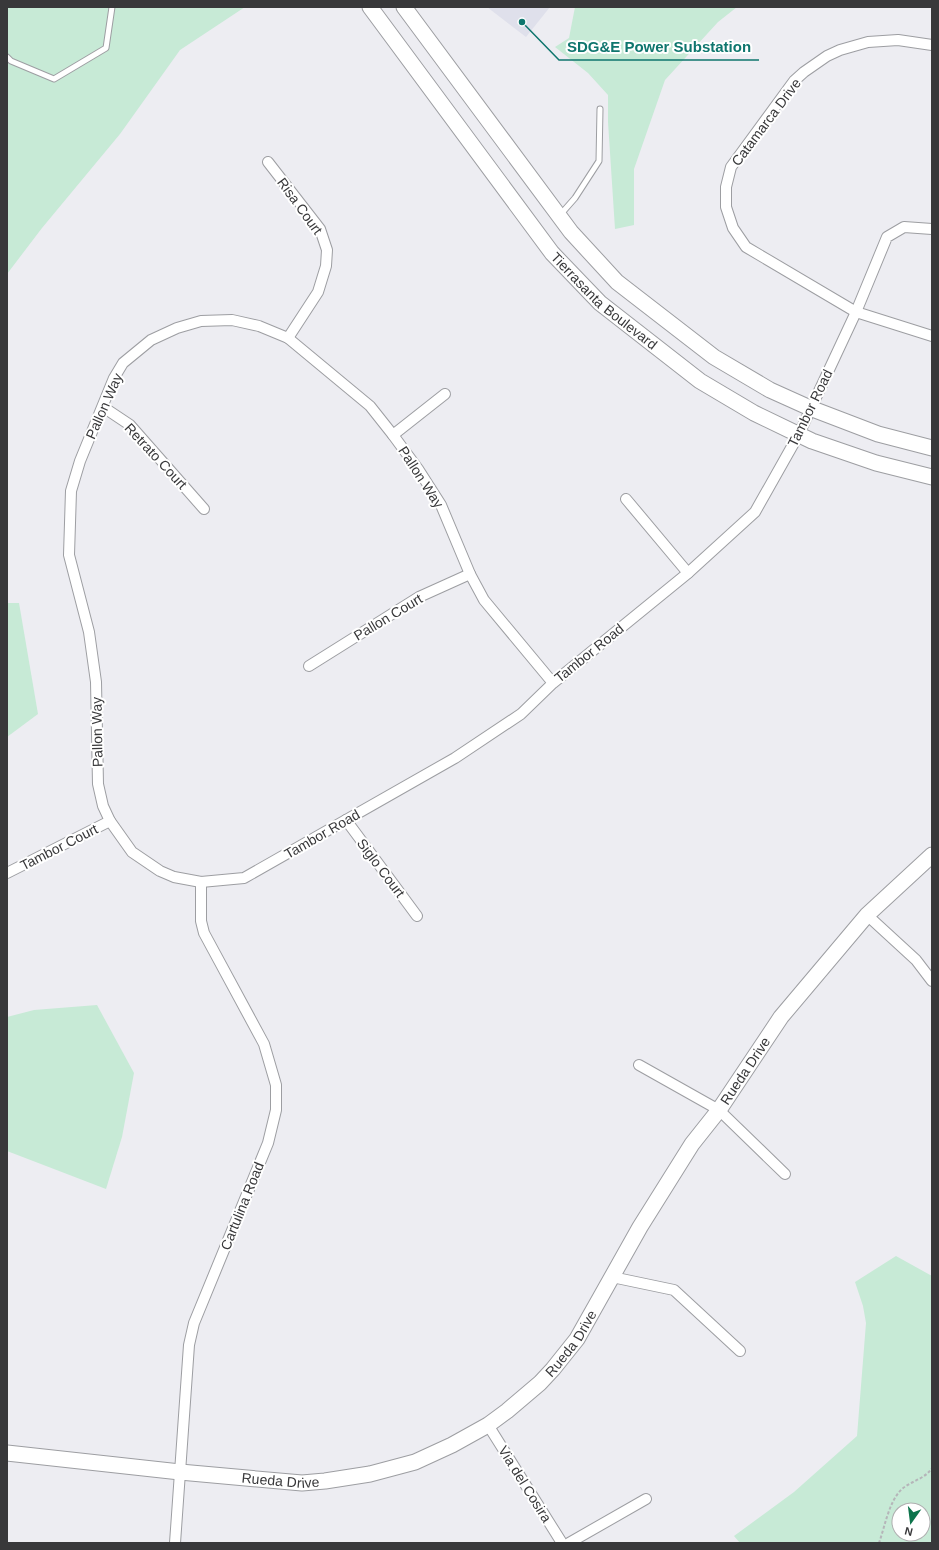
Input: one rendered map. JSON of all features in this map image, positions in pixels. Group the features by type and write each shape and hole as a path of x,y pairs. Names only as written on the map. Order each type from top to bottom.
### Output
{"main road":[{"name":"Tierrasanta Boulevard","path":"370,7 552,253 600,303 700,381 754,413 812,441 876,463 932,477"},
{"name":"Tierrasanta Boulevard","path":"404,7 571,232 617,282 714,357 770,390 810,408 878,434 932,448"},
{"name":"Rueda Drive","path":"7,1453 180,1472 302,1482 348,1479 393,1469 415,1462 452,1445 488,1425 525,1396 553,1369 577,1339 640,1227 692,1144 720,1110 781,1017 867,915 932,855"}],"street":[{"name":"Catamarca Drive","path":"932,45 898,40 868,42 840,50 815,63 794,81 731,167 728,177 726,197 729,217 736,233 746,247 856,312 932,336"},
{"name":"Risa Court","path":"268,162 320,229 327,250 326,266 318,292 288,338"},
{"name":"Tambor Road","path":"110,821 132,852 160,871 174,877 201,882 244,878 455,758 521,714 553,683 688,573 755,512 799,434 856,312 888,237 904,227 932,228"},
{"name":"Pallon Way","path":"110,821 103,806 98,784 96,682 89,632 69,555 71,491 80,462 114,378 123,364 151,340 177,328 201,321 232,320 259,326 288,338 370,406 418,468 441,505 470,574 484,600 553,683"},
{"path":"393,435 445,394"},
{"name":"Retrato Court","path":"103,407 130,425 204,509"},
{"path":"626,499 688,573"},
{"name":"Pallon Court","path":"309,666 419,597 470,574"},
{"name":"Siglo Court","path":"346,820 417,916"},
{"name":"Tambor Court","path":"7,873 110,821"},
{"name":"Cartulina Road","path":"175,1543 189,1345 194,1323 268,1143 276,1110 276,1085 264,1044 204,933 201,921 201,882"},
{"path":"867,915 916,960 932,981"},
{"path":"639,1065 720,1110 785,1174"},
{"path":"612,1277 674,1290 740,1352"},
{"name":"Via del Cosira","path":"488,1425 562,1543"},
{"path":"569,1543 646,1499"}],"lane":[{"path":"7,57 11,61 54,79 106,48 112,7"},
{"path":"560,216 575,198 599,161 600,109"}],"path":[{"path":"879,1543 886,1524 887,1514 898,1494 903,1488 929,1473 932,1468"}],"shaded area":[{"path":"487,7 550,7 526,37"}],"green space":[{"path":"7,7 245,7 180,50 120,134 42,228 7,274"},
{"path":"575,7 737,7 718,22 665,80 634,169 634,225 615,229 608,122 608,95 588,73 555,47 569,38"},
{"path":"7,603 19,603 38,714 7,737"},
{"path":"97,1005 134,1073 122,1137 106,1189 7,1151 7,1017 34,1010"},
{"path":"896,1256 932,1276 932,1543 740,1543 734,1536 794,1492 857,1436 866,1323 863,1306 855,1282"}],"place":[{"name":"SDG&E Power Substation","path":"522,22"}]}
